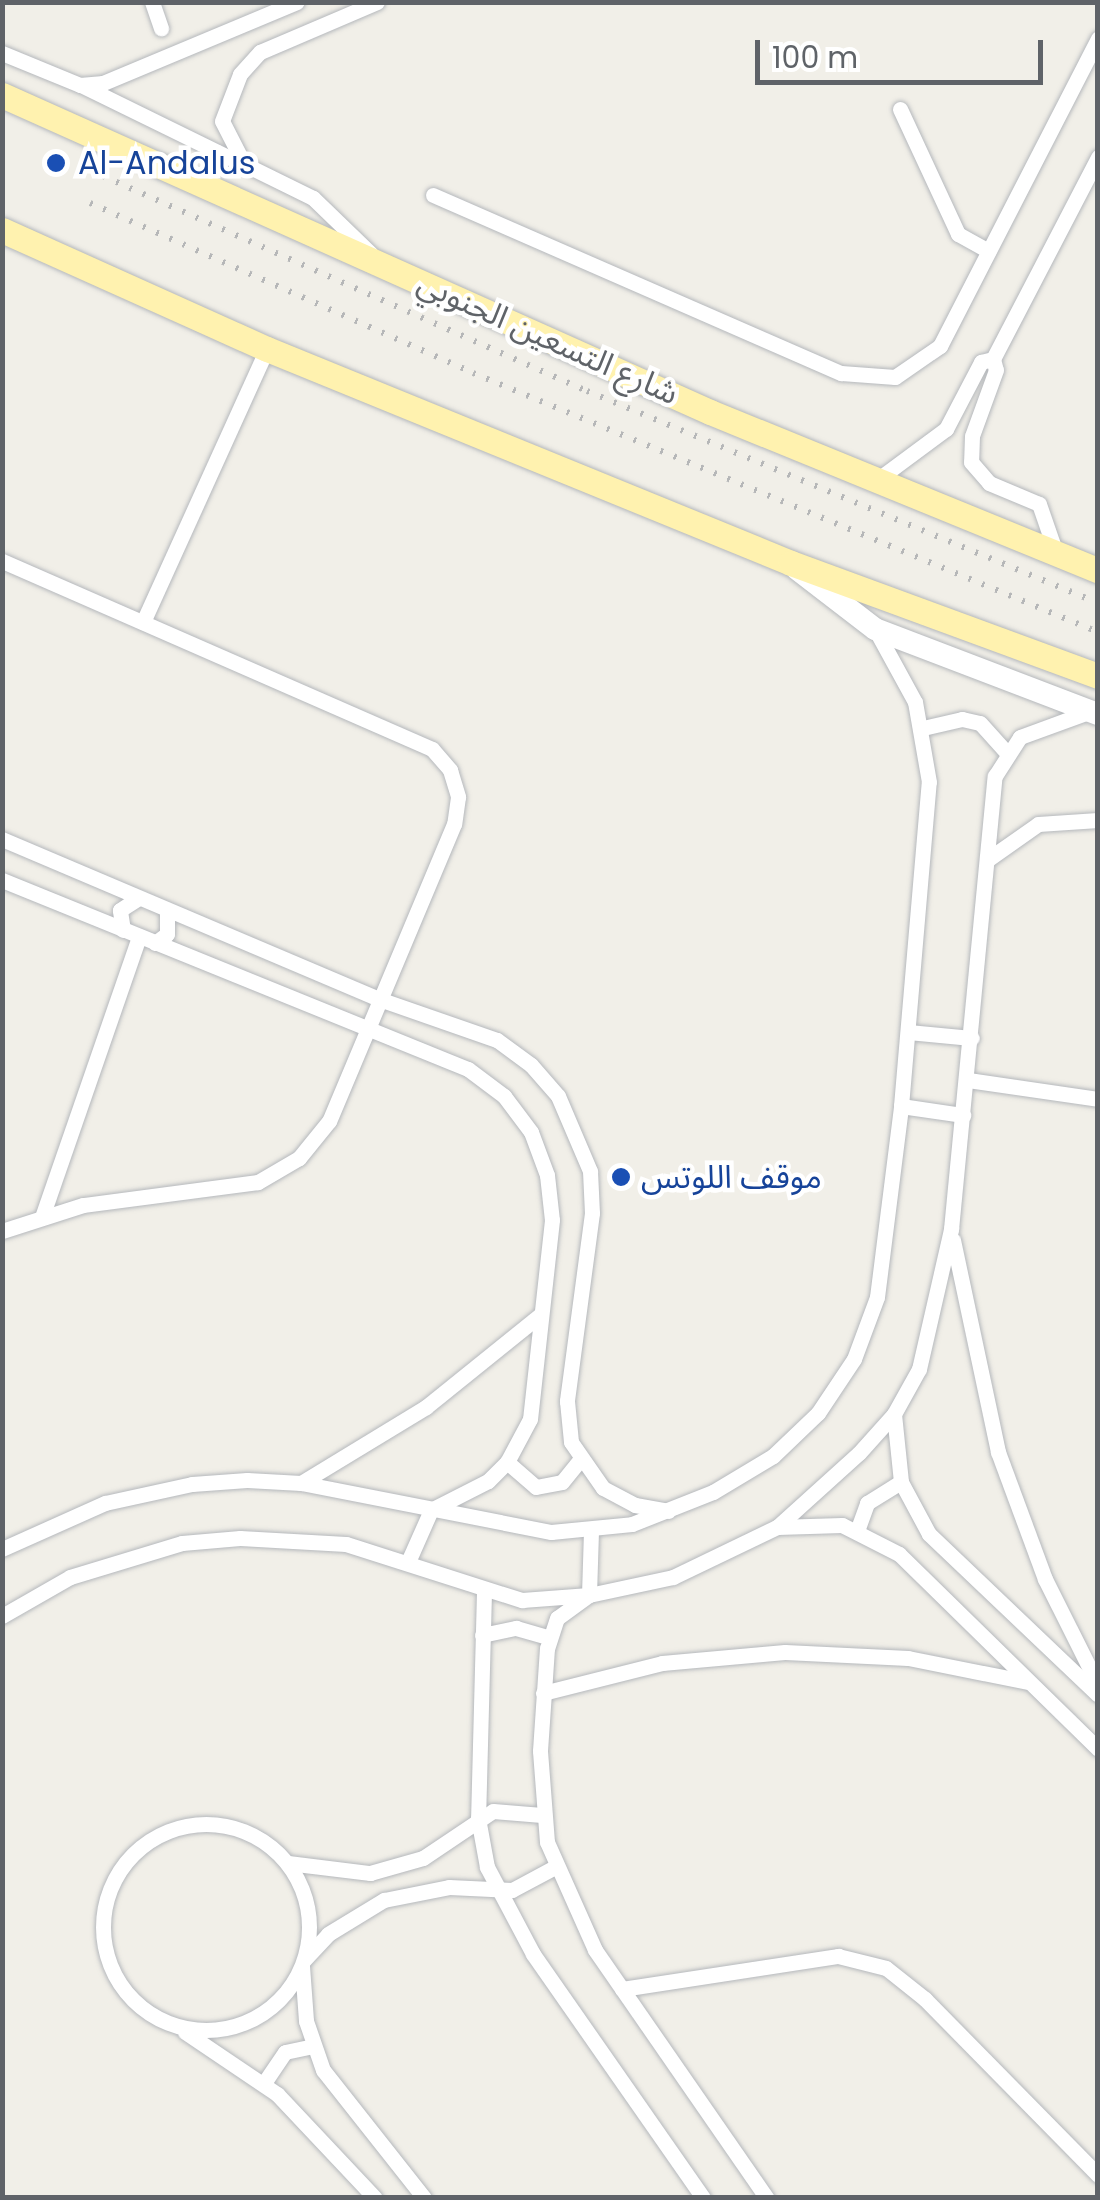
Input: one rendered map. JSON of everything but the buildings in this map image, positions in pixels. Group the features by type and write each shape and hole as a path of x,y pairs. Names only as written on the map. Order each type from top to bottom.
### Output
{"main road":[{"name":"شارع التسعين الجنوبي","path":"2,96 877,480 1098,570"},
{"path":"2,230 267,348 791,563 1098,676"}],"street":[{"path":"152,2 160,28"},
{"path":"80,84 120,79 297,2"},
{"path":"244,164 224,132 227,102 247,64 290,37 378,2"},
{"path":"280,9 290,37"},
{"path":"433,195 841,373 876,380 929,359 1098,38"},
{"path":"2,54 80,84 314,198 377,260"},
{"path":"900,110 958,234 989,251"},
{"path":"1056,553 1039,504 989,484 972,462 972,436 996,370 993,359 1098,157"},
{"path":"143,622 267,348"},
{"path":"877,480 946,429 981,362 993,359"},
{"path":"2,561 432,749 450,770 458,797 454,824 329,1121 280,1172 258,1182 44,1214 2,1230"},
{"path":"791,563 875,629 1095,712"},
{"path":"2,1549 53,1523 139,1494 246,1480 301,1483 506,1527 591,1531 672,1512 772,1456 818,1412 854,1360 877,1297 902,1106 929,782 923,728 905,679 875,629"},
{"path":"777,1527 894,1414 919,1369 934,1320 951,1229 995,776 1005,751 1038,726 1095,712"},
{"path":"923,728 962,719 980,724 1005,751"},
{"path":"988,860 1038,824 1098,820"},
{"path":"2,840 380,999 497,1040 530,1064 578,1132 592,1213 567,1401 579,1461 603,1488 635,1505 672,1512"},
{"path":"2,880 368,1031 468,1068 504,1096 531,1132 547,1175 552,1220 530,1419 507,1462 464,1496 431,1510 408,1562"},
{"path":"137,899 120,910 139,936"},
{"path":"139,936 167,934 167,912"},
{"path":"44,1214 139,936"},
{"path":"908,1032 972,1038"},
{"path":"968,1080 1098,1099"},
{"path":"902,1106 963,1115"},
{"path":"951,1229 965,1320 998,1452 1044,1579 1098,1685"},
{"path":"301,1483 426,1406 540,1315"},
{"path":"894,1414 900,1482 929,1534 1098,1695"},
{"path":"507,1462 536,1487 562,1482 579,1461"},
{"path":"858,1531 866,1502 900,1482"},
{"path":"2,1616 70,1576 182,1543 240,1538 346,1544 408,1562 484,1592 522,1600 589,1595 673,1577 777,1527 810,1522 858,1531 900,1554 1098,1748"},
{"path":"589,1595 591,1531"},
{"path":"484,1592 478,1818 499,1892 533,1954 703,2198"},
{"path":"589,1595 564,1609 548,1638 543,1693 542,1815 555,1867 622,1990 767,2198"},
{"path":"482,1635 516,1628 548,1638"},
{"path":"543,1693 662,1663 785,1652 908,1658 1028,1682"},
{"path":"288,1863 342,1874 398,1868 447,1844 478,1818 510,1808 542,1815"},
{"path":"376,2198 264,2082 128,1995 104,1948 102,1920 120,1868 162,1832 217,1823 257,1837 288,1863 308,1909 304,1962 312,2046 339,2096 424,2198"},
{"path":"168,2023 208,2029 247,2022 288,1990 304,1962 328,1934 384,1900 449,1888 499,1892 535,1882 555,1867"},
{"path":"622,1990 838,1956 886,1968 925,1998 1098,2175"},
{"path":"264,2082 285,2052 312,2046"}],"railway":[{"path":"103,176 587,391 1098,603"},
{"path":"90,203 473,373 1098,632"}],"place":[{"name":"Al-Andalus","path":"56,163"},
{"name":"موقف اللوتس","path":"621,1177"}]}
